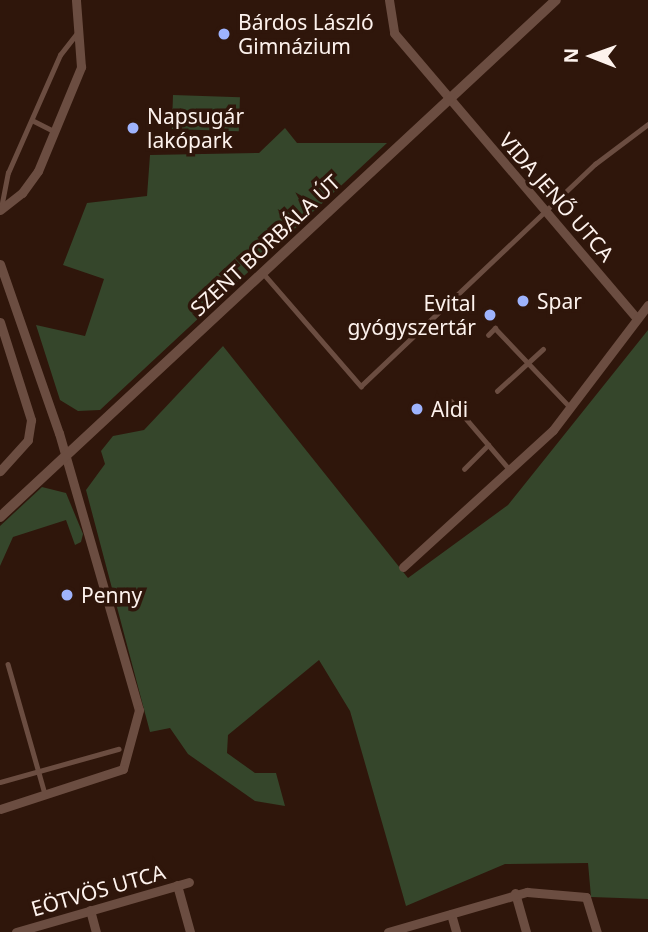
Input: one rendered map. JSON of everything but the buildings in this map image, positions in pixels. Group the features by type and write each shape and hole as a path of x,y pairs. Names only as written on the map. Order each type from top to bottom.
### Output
{"street":[{"path":"0,210 22,193 38,171 81,67 81,29 76,0"},
{"name":"VIDA JENŐ UTCA","path":"388,0 394,33 637,318"},
{"name":"SZENT BORBÁLA ÚT","path":"0,517 65,453 556,0"},
{"path":"0,264 65,453 139,710 123,769 0,809"},
{"path":"402,567 512,472 570,407 648,305"},
{"path":"0,323 31,421 28,440 0,471"},
{"name":"EÖTVÖS UTCA","path":"16,932 189,882"},
{"path":"177,885 190,932"},
{"path":"515,894 526,932"},
{"path":"388,932 515,894 586,897 597,932"},
{"path":"90,910 96,932"},
{"path":"451,914 456,932"}],"lane":[{"path":"0,210 8,173 66,45 81,29"},
{"path":"32,120 55,132"},
{"path":"262,273 361,386 595,164 648,124"},
{"path":"488,335 495,328 526,365 570,407"},
{"path":"497,391 542,349"},
{"path":"451,401 512,472"},
{"path":"464,469 488,445"},
{"path":"8,664 46,795"},
{"path":"0,782 118,749"}],"green space":[{"path":"173,95 240,97 239,131 172,129"},
{"path":"285,128 297,143 387,143 100,410 78,411 60,400 36,325 85,336 104,279 63,265 87,203 147,196 150,155 259,153"},
{"path":"648,330 648,899 591,897 588,863 505,864 406,906 350,711 319,660 228,735 227,753 255,773 276,773 285,806 255,801 188,754 170,728 150,732 86,490 105,464 101,451 113,436 144,430 223,346 408,578 508,505"},
{"path":"42,487 66,493 83,534 81,542 75,545 66,520 13,537 0,566 0,526"}],"place":[{"name":"Bárdos László Gimnázium","path":"224,34"},
{"name":"Napsugár lakópark","path":"133,128"},
{"name":"Spar","path":"523,301"},
{"name":"Evital gyógyszertár","path":"490,315"},
{"name":"Aldi","path":"417,409"},
{"name":"Penny","path":"67,595"}]}
